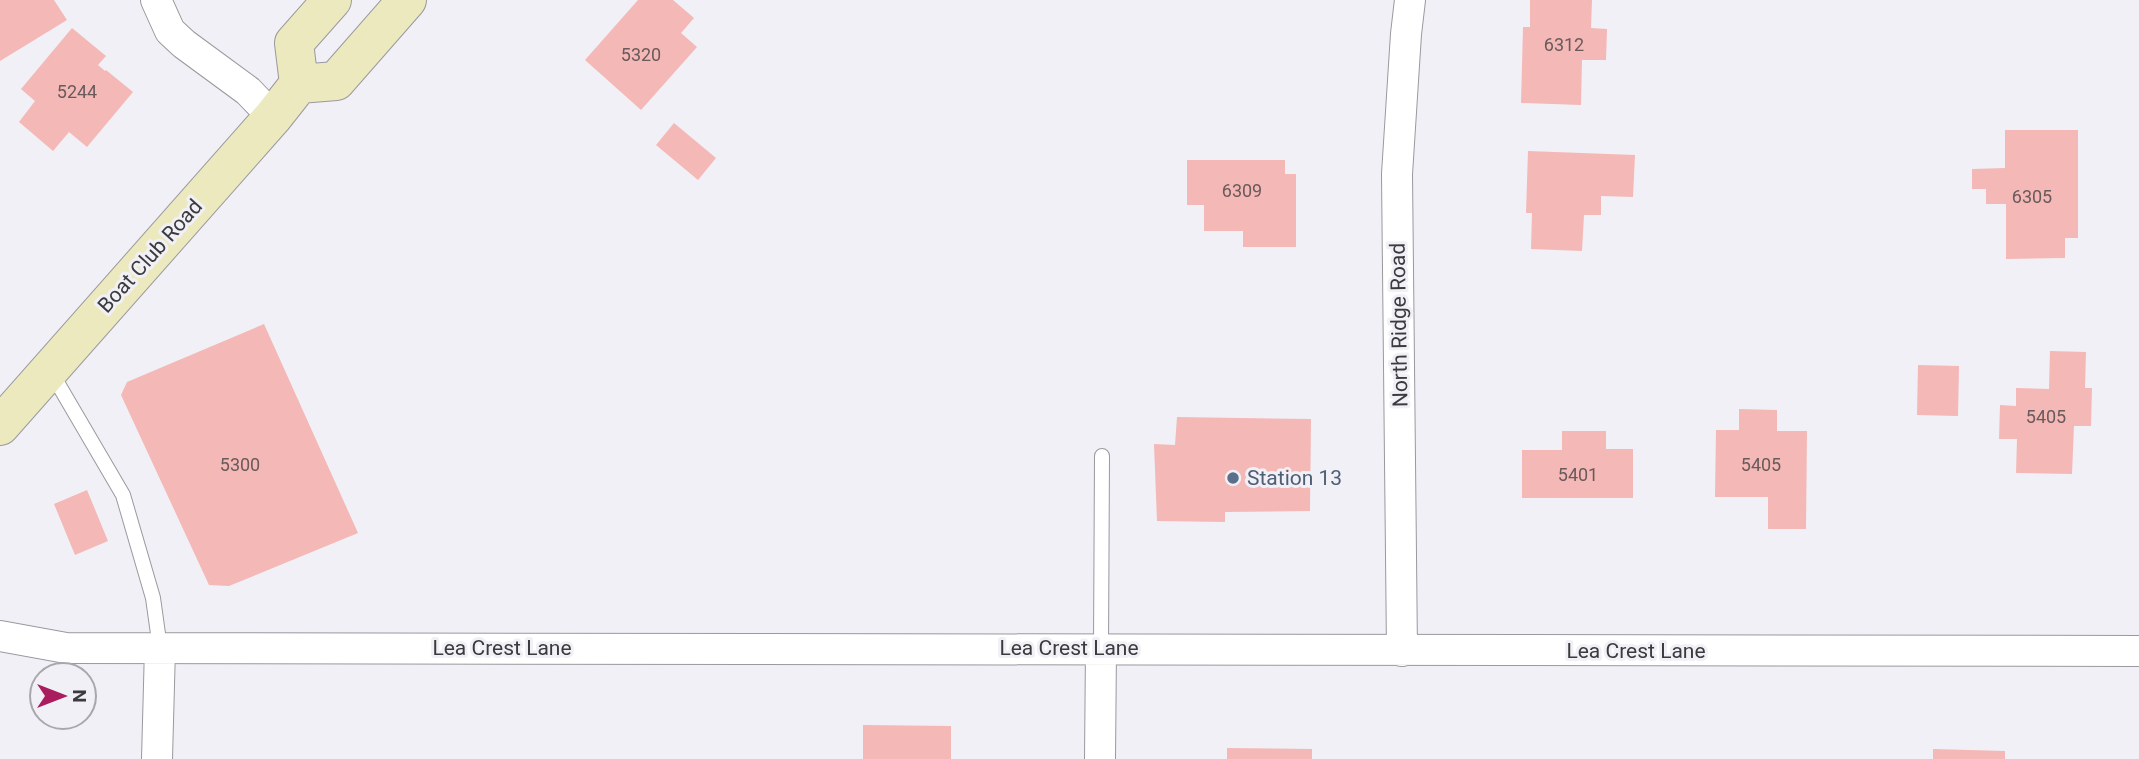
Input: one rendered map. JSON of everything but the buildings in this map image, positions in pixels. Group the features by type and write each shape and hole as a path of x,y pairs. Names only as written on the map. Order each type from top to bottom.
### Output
{"main road":[{"path":"332,0 294,43 299,84 336,81 407,0"},
{"name":"Boat Club Road","path":"0,426 273,117 299,84"}],"street":[{"path":"156,0 170,31 248,91 273,117"},
{"name":"North Ridge Road","path":"1402,651 1397,174 1410,0"},
{"name":"Lea Crest Lane","path":"0,636 66,648 2139,652"},
{"path":"158,759 160,648"},
{"path":"1100,759 1101,648"}],"lane":[{"path":"49,370 123,495 153,598 160,648"},
{"path":"1101,648 1102,456"}],"place":[{"name":"Station 13","path":"1233,478"}]}
